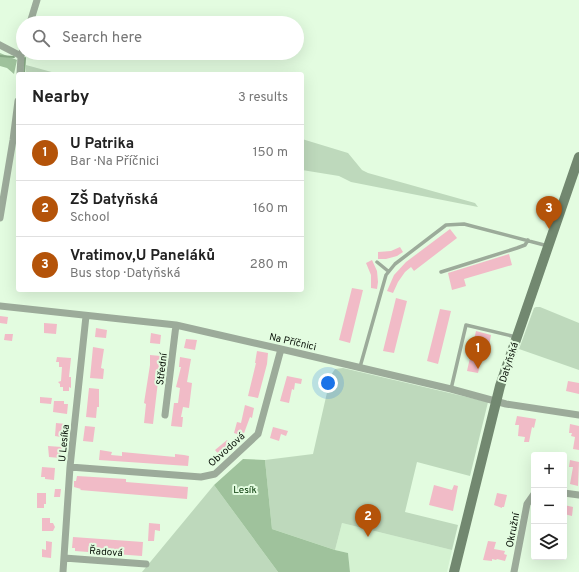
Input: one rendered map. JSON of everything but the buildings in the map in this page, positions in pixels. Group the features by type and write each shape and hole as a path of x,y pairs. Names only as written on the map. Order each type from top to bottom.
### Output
{"main road":[{"name":"Datyňská","path":"454,572 496,400 516,337 579,157"}],"street":[{"path":"32,16 37,0"},
{"path":"0,45 16,53"},
{"path":"20,72 21,60"},
{"path":"0,218 16,117"},
{"name":"Na Příčnici","path":"0,306 176,325 281,348 496,400 506,404 579,416"},
{"name":"U Lesíka","path":"63,572 70,467 86,316"},
{"name":"Střední","path":"165,415 176,325"},
{"name":"Obvodová","path":"70,467 201,477 215,474 258,434 281,348"},
{"path":"567,493 579,495"},
{"name":"Okružní","path":"514,572 527,504 531,498"},
{"name":"Řadová","path":"64,558 146,564"}],"lane":[{"path":"360,367 384,280 388,271 446,225 464,224 548,246"},
{"path":"441,272 517,248 528,240"},
{"path":"377,262 388,271"},
{"path":"451,389 466,325 516,337"}],"shaded area":[{"path":"26,65 52,72 26,72"},
{"path":"304,140 348,153 362,170 368,173 475,203 478,207 351,182 339,176 304,170"},
{"path":"540,307 579,323 579,370 519,349 534,308"},
{"path":"343,368 488,402 470,476 417,462 405,512 458,525 452,550 342,523 335,550 272,529 265,460 313,454 331,375 335,369"},
{"path":"214,485 278,572 142,572"},
{"path":"342,523 452,550 447,572 350,572 348,553 335,550"}],"green space":[{"path":"0,53 17,60 14,74 7,68 0,66"},
{"name":"Lesík","path":"243,459 265,460 272,529 348,553 350,572 278,572 214,485"}],"waterway":[{"path":"0,56 14,57"},
{"path":"24,72 25,60"}],"place":[{"name":"Vratimov,U Paneláků","path":"549,229"},
{"name":"U Patrika","path":"478,369"},
{"name":"ZŠ Datyňská","path":"368,537"}]}
